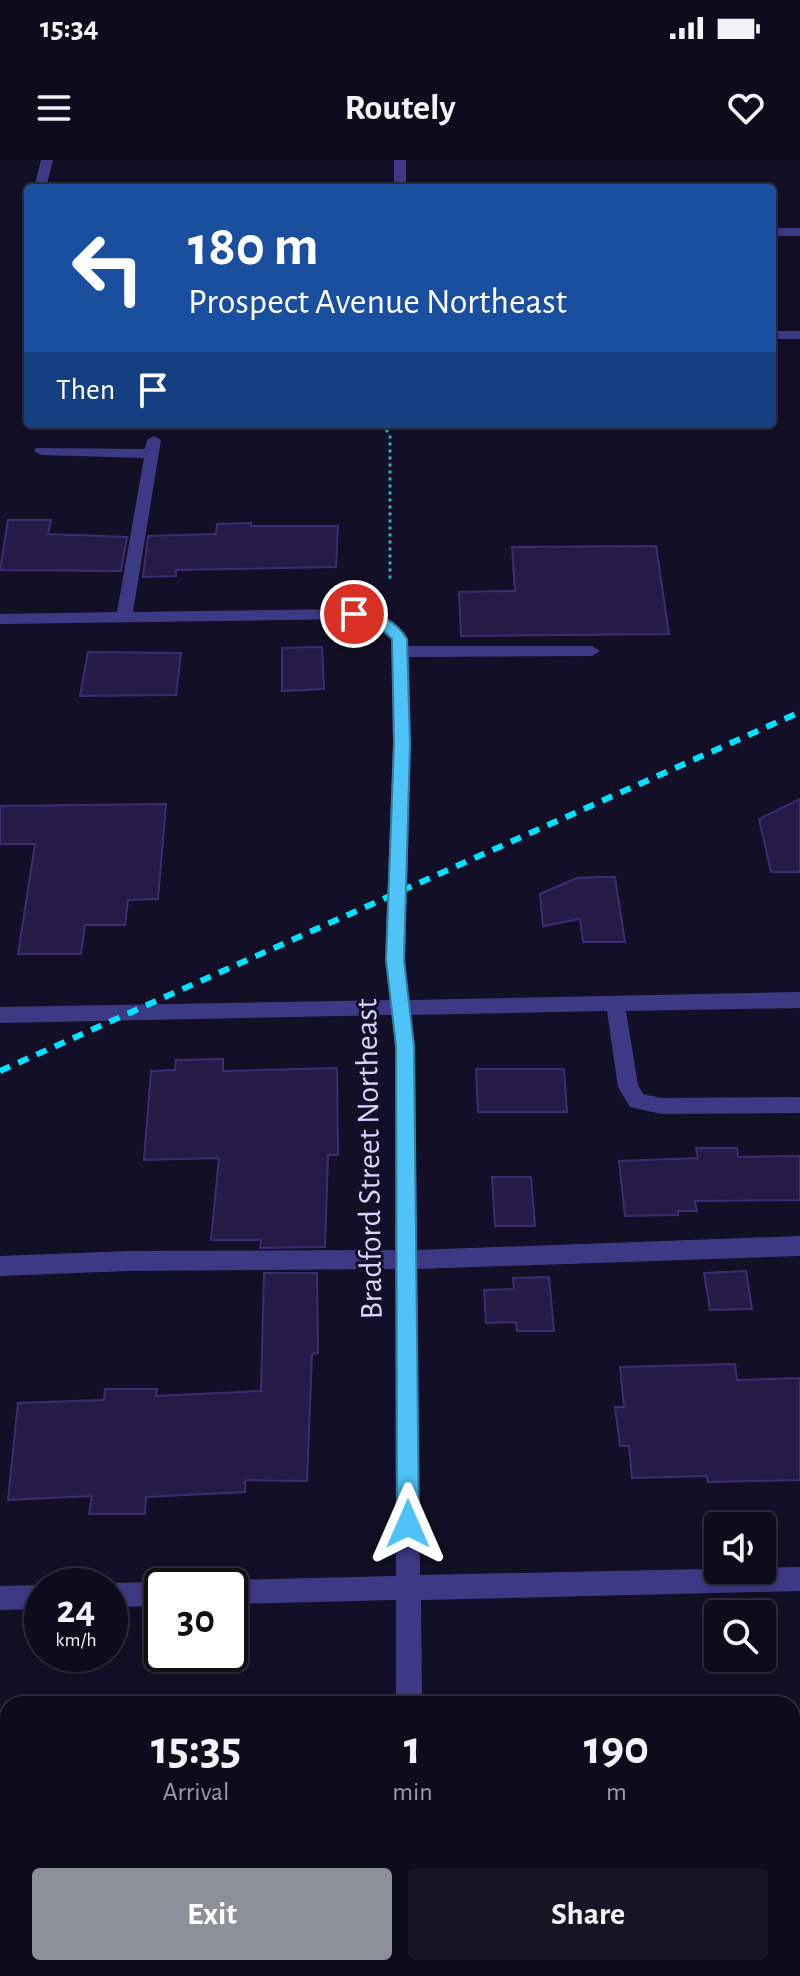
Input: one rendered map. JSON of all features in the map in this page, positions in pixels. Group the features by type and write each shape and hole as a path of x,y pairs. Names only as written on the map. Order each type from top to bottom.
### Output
{"street":[{"path":"41,184 47,160"},
{"path":"400,160 400,184"},
{"path":"776,232 800,232"},
{"path":"776,335 800,335"},
{"path":"0,619 124,617 152,447 41,451"},
{"name":"Bradford Street Northeast","path":"124,617 354,614 382,621 394,629 400,639 402,744 395,960 405,1046 409,1696"},
{"path":"400,652 592,651"},
{"path":"0,1015 800,1000"},
{"path":"615,1003 628,1087 637,1101 661,1106 800,1105"},
{"path":"0,1266 128,1261 405,1260 800,1246"},
{"path":"248,1592 800,1579"},
{"path":"0,1598 24,1597"}],"path":[{"path":"385,428 390,435 390,582"}],"building":[{"path":"8,520 51,520 48,534 127,537 121,571 0,570"},
{"path":"251,523 251,526 338,526 336,567 176,570 176,576 143,577 148,536 216,534 217,524"},
{"path":"656,546 669,634 461,636 459,592 515,591 512,547"},
{"path":"322,647 324,689 282,691 282,648"},
{"path":"88,652 181,653 176,695 80,696"},
{"path":"800,799 800,872 771,872 759,819"},
{"path":"166,804 158,899 128,900 125,925 85,925 81,954 18,954 35,844 0,844 0,806"},
{"path":"615,877 625,942 583,942 580,919 543,926 540,894 577,878"},
{"path":"223,1059 223,1071 337,1068 338,1155 328,1155 325,1247 260,1248 261,1240 211,1240 219,1158 144,1160 151,1071 175,1070 176,1060"},
{"path":"476,1069 564,1069 567,1112 478,1112"},
{"path":"696,1148 737,1148 738,1157 800,1156 800,1200 695,1201 697,1211 678,1211 678,1215 625,1216 619,1161 698,1158"},
{"path":"492,1177 531,1177 535,1226 495,1226"},
{"path":"746,1271 752,1309 710,1310 704,1273"},
{"path":"264,1273 317,1273 318,1353 312,1354 307,1481 245,1480 245,1492 146,1497 145,1514 89,1514 92,1496 8,1500 18,1403 104,1400 105,1389 157,1389 156,1396 261,1391"},
{"path":"549,1277 554,1331 517,1331 516,1322 486,1323 484,1290 514,1289 513,1278"},
{"path":"735,1364 737,1380 800,1378 800,1480 708,1482 707,1476 632,1478 629,1446 620,1446 615,1407 624,1407 620,1367"}],"railway":[{"path":"0,1071 800,712"}],"route":[{"path":"354,614 382,621 394,629 400,639 402,744 395,960 405,1046 408,1524"}]}
